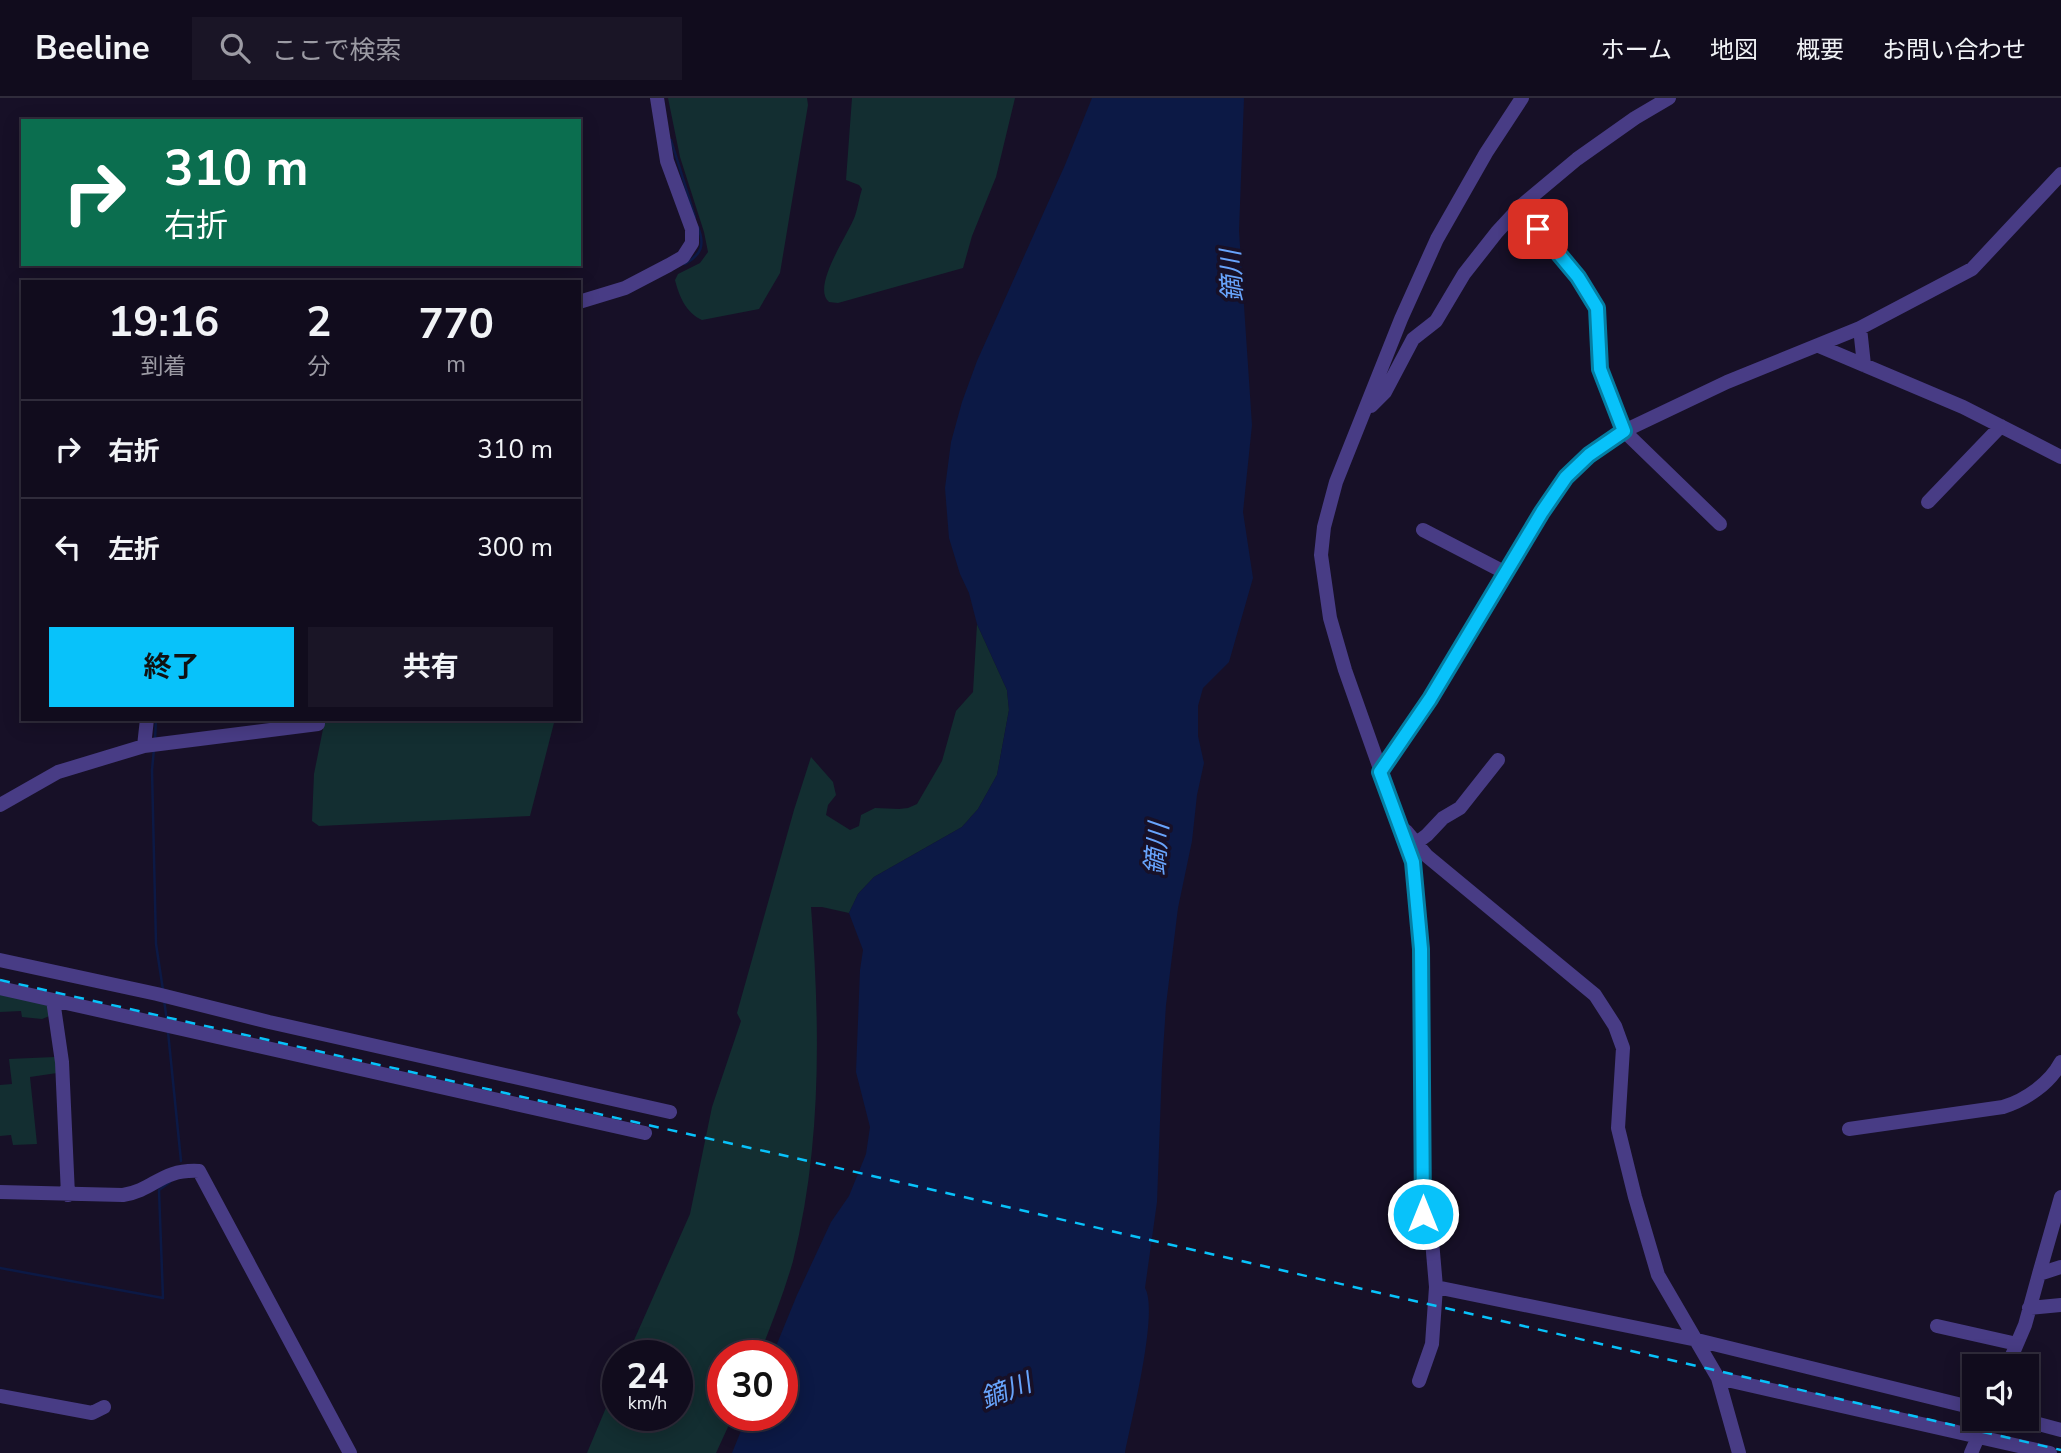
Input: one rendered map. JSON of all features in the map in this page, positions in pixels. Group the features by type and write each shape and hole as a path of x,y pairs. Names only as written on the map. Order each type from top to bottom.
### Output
{"street":[{"path":"581,301 625,288 669,265 683,257 692,243 692,229 667,161 657,98"},
{"path":"1419,1381 1432,1344 1436,1287 1431,1229 1423,1214 1421,949 1412,846 1399,822 1380,772 1330,618 1321,555 1324,527 1336,482 1401,319 1437,239 1486,153 1522,98"},
{"path":"1365,412 1385,392 1413,339 1436,321 1464,274 1522,205 1577,159 1635,118 1669,98"},
{"path":"1380,772 1430,699 1566,477 1589,455 1624,431 1727,382 1860,328 1972,269 2061,174"},
{"path":"1522,205 1550,245 1578,277 1597,308 1600,369 1624,431 1720,524"},
{"path":"1860,328 1864,365"},
{"path":"1818,346 1963,407 2061,457"},
{"path":"1928,502 2001,426"},
{"path":"1423,530 1506,573"},
{"path":"144,746 147,721"},
{"path":"0,805 58,772 144,746 318,724"},
{"path":"1412,846 1443,818 1460,808 1498,760"},
{"path":"1412,846 1595,995 1615,1026 1623,1048 1618,1128 1635,1197 1658,1275 1718,1378 1739,1453"},
{"path":"0,960 670,1112"},
{"path":"0,988 645,1133"},
{"path":"53,1000 63,1072 68,1195"},
{"path":"1849,1129 2011,1105 2019,1102 2055,1074 2061,1062"},
{"path":"0,1192 131,1194 171,1172 199,1171 350,1453"},
{"path":"2013,1354 2061,1197"},
{"path":"2039,1274 2061,1267"},
{"path":"1436,1287 1697,1340 1962,1405"},
{"path":"2029,1308 2061,1305"},
{"path":"1937,1326 2017,1344"},
{"path":"1718,1378 2050,1453"},
{"path":"0,1396 92,1413 104,1407"},
{"path":"2039,1424 2061,1430"},
{"path":"1970,1453 1980,1431"}],"green space":[{"path":"668,98 807,98 780,273 759,309 702,320 687,308 681,298 675,280 678,274 700,263 708,252 680,157"},
{"path":"852,98 1015,98 996,177 972,236 963,268 838,303 829,302 824,285 827,273 855,216 862,189 846,180"},
{"path":"977,624 1007,690 1009,710 997,775 978,809 962,827 874,877 858,894 849,913 811,907 816,996 816,1085 814,1129 802,1217 793,1261 765,1340 707,1340 707,1431 726,1431 716,1453 587,1453 602,1417 602,1431 693,1431 693,1340 634,1340 690,1214 712,1107 741,1021 737,1013 811,757 833,782 836,795 828,805 826,815 850,830 859,826 861,815 875,808 908,808 917,804 942,761 956,711 973,692"},
{"path":"325,721 554,721 530,816 319,826 312,821 314,774"},
{"path":"0,994 48,1005 52,1015 42,1019 22,1017 21,1011 0,1012"},
{"path":"55,1057 57,1073 30,1077 37,1144 13,1145 11,1135 0,1136 0,1085 12,1084 9,1059"}],"water":[{"name":"鏑川","path":"1092,98 1244,98 1239,231 1252,425 1243,512 1253,578 1229,662 1203,688 1198,706 1198,736 1204,763 1178,908 1166,1005 1157,1202 1145,1288 1149,1319 1125,1453 732,1453 741,1431 798,1431 798,1340 779,1340 831,1222 849,1196 866,1154 870,1127 856,1072 863,950 849,913 858,894 874,877 962,827 978,809 997,775 1009,710 1007,690 977,624 969,593 960,574 949,538 945,488 951,442 977,361 1065,165"}],"waterway":[{"path":"671,140 695,217"},
{"path":"685,264 695,257 700,248 698,227"},
{"path":"155,739 156,721"},
{"path":"154,749 152,770 156,944 163,990"},
{"path":"164,1000 167,1021"},
{"path":"168,1032 181,1161"},
{"path":"0,1268 163,1298 159,1190 170,1182"}],"railway":[{"path":"0,980 773,1153 2061,1450"}],"route":[{"path":"1423,1214 1421,949 1413,862 1380,772 1430,699 1542,512 1566,477 1589,455 1624,431 1600,369 1597,308 1578,277 1538,229"}]}
